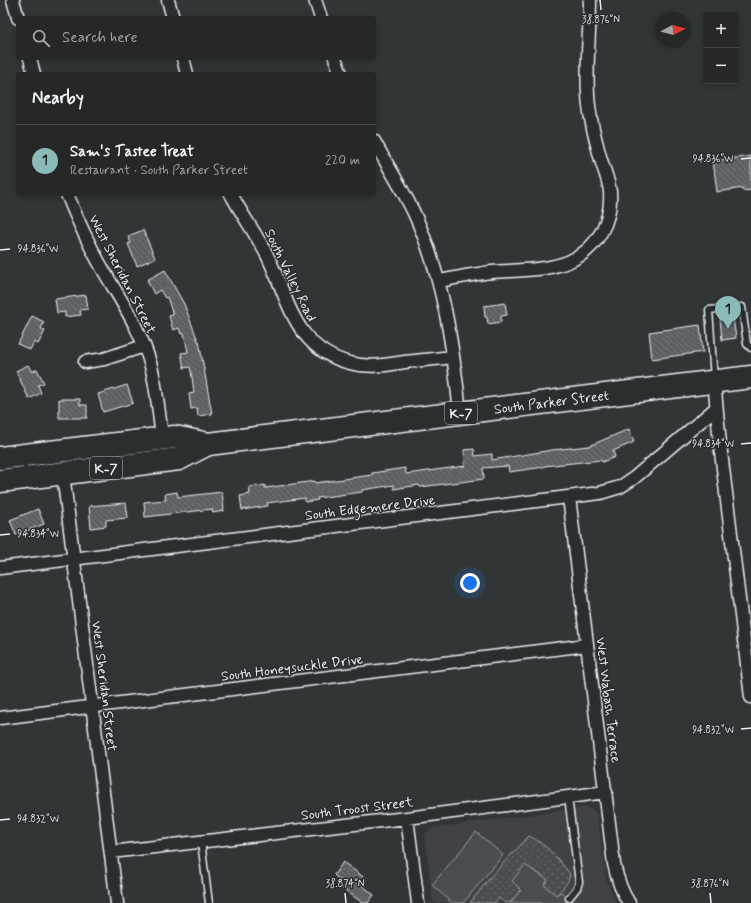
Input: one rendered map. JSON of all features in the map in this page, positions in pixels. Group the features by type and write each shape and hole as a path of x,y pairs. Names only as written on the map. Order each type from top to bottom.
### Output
{"highway":[{"name":"South Parker Street","path":"0,481 179,459 208,444 714,380 751,377"},
{"name":"South Parker Street","path":"0,458 175,436 208,444"}],"street":[{"path":"13,0 17,16"},
{"path":"168,0 172,16"},
{"path":"315,0 320,16"},
{"path":"438,281 490,272 560,265 580,256 594,244 604,229 608,219 610,190 591,121 588,95 587,63 590,0"},
{"path":"30,60 34,72"},
{"path":"184,60 186,72"},
{"path":"336,60 340,72"},
{"path":"376,145 414,214 427,246 438,281 449,323 460,413"},
{"name":"West Sheridan Street","path":"69,196 86,239 133,320 144,346 151,366 156,389 162,438"},
{"name":"South Valley Road","path":"232,196 262,246 297,325 310,341 321,350 333,357 350,363 369,366 453,357"},
{"name":"West Sheridan Street","path":"85,362 104,359 144,346"},
{"path":"714,380 716,408 751,697"},
{"name":"South Edgemere Drive","path":"0,568 600,493 620,487 634,478 716,408"},
{"name":"West Sheridan Street","path":"63,474 117,903"},
{"name":"West Wabash Terrace","path":"569,497 617,877 629,903"},
{"name":"South Honeysuckle Drive","path":"0,718 587,645"},
{"name":"South Troost Street","path":"111,852 407,818 606,792"},
{"path":"407,818 418,903"}],"lane":[{"path":"714,380 709,310 742,307 747,344 751,348"},
{"path":"568,797 579,882 577,888 569,898"},
{"path":"201,842 209,903"}],"shaded area":[{"path":"586,807 594,810 597,814 607,882 617,903 433,903 425,838 425,833 429,830 433,828"},
{"path":"476,832 503,855 463,903 452,903 432,885"},
{"path":"529,836 542,843 570,874 563,889 556,895 544,885 548,880 529,868 521,890 510,903 505,903 499,898 495,903 470,903 492,875"},
{"path":"525,865 548,880 544,885 556,895 561,892 575,903 510,903 521,890 512,881"}],"building":[{"path":"751,156 751,190 743,191 743,188 717,192 713,161"},
{"path":"143,230 155,258 137,266 128,244 131,243 128,236"},
{"path":"165,270 184,304 199,341 212,414 198,416 197,408 191,409 189,394 194,393 192,377 190,367 184,368 181,353 188,352 184,333 181,334 179,328 173,330 169,316 173,315 167,297 165,298 160,290 154,294 147,280"},
{"path":"86,295 88,309 80,310 81,315 65,317 65,312 57,313 55,299"},
{"path":"505,303 507,315 501,316 501,322 488,324 487,317 485,317 484,306"},
{"path":"32,316 44,322 41,329 45,331 38,344 34,342 30,350 18,344"},
{"path":"733,317 736,338 722,340 720,319"},
{"path":"700,325 703,352 652,359 649,332"},
{"path":"28,365 32,372 37,369 44,383 38,385 41,393 29,399 16,371"},
{"path":"127,385 133,403 103,412 98,394"},
{"path":"59,399 80,399 80,405 87,405 87,418 59,418"},
{"path":"629,429 634,442 613,451 615,457 602,462 601,460 544,466 509,472 508,466 483,468 484,479 420,487 419,485 394,489 394,485 362,490 362,492 317,498 318,500 305,502 305,498 267,503 268,506 242,510 240,496 250,494 249,487 265,485 265,488 315,481 315,483 372,475 372,473 405,468 406,474 465,466 464,450 474,449 475,456 492,454 492,460 552,450 589,446"},
{"path":"177,492 178,497 222,492 224,511 213,513 212,509 145,517 144,502 166,500 165,494"},
{"path":"126,503 128,518 106,520 106,526 91,528 89,506"},
{"path":"38,509 44,524 16,535 10,520"},
{"path":"343,862 366,879 362,885 374,895 368,903 363,903 342,888 345,884 334,875"}],"place":[{"name":"Sam's Tastee Treat","path":"728,329"}]}
